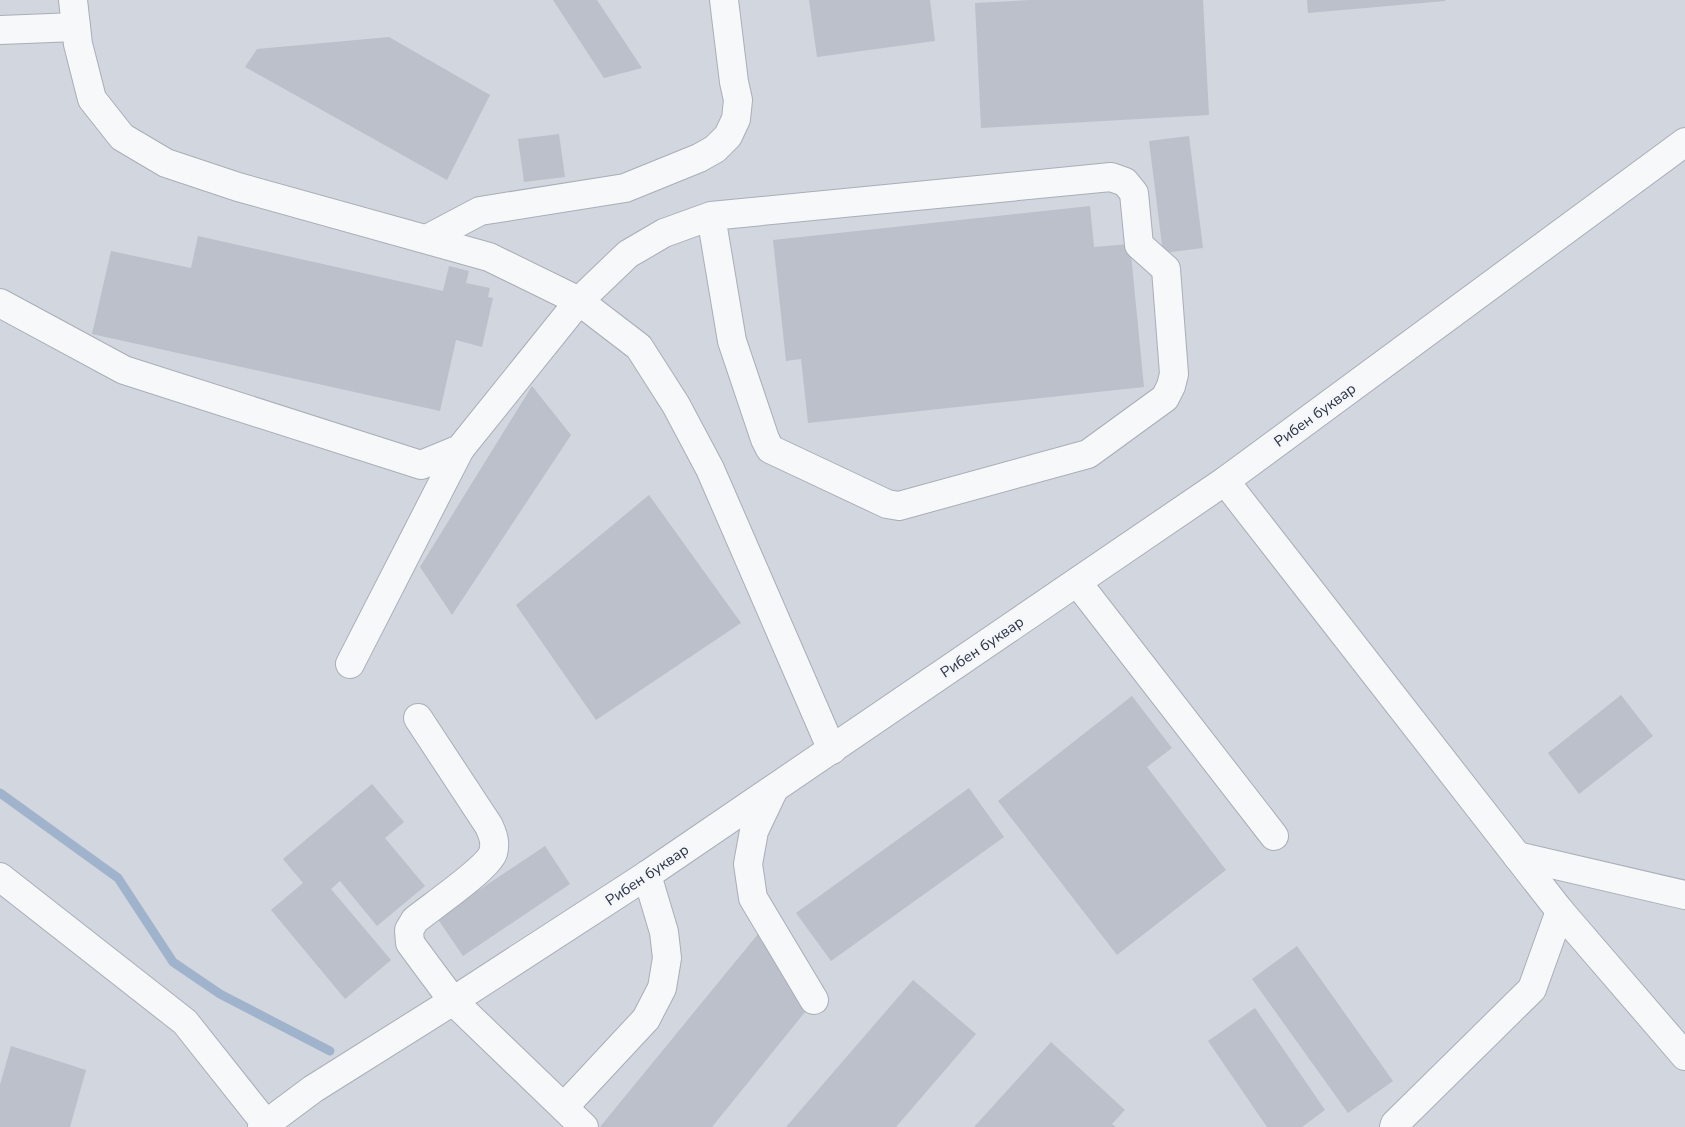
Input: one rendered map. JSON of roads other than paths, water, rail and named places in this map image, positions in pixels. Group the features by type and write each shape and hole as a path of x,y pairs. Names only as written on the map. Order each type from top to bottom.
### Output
{"street":[{"path":"73,0 78,44 92,99 122,137 166,162 238,187 489,257 579,301 639,347 676,405 710,469 832,750"},
{"path":"427,239 480,211 625,188 699,158 715,149 728,136 736,119 738,100 724,0"},
{"path":"0,30 76,27"},
{"name":"Рибен буквар","path":"264,1125 313,1089 453,1002 647,875 1225,482 1685,142"},
{"path":"350,664 460,449 579,301 628,254 664,233 711,216 1111,176 1125,182 1134,193 1139,245 1166,269 1174,374 1171,386 1165,398 1088,454 900,506 887,504 770,448 765,440 732,341 711,216"},
{"path":"0,303 124,370 421,465 460,449"},
{"path":"1225,482 1560,911 1685,1056"},
{"path":"1077,582 1274,836"},
{"path":"418,718 493,835 494,844 488,862 416,920 409,930 410,943 453,1002 584,1127"},
{"path":"774,789 754,831 748,864 754,898 814,1000"},
{"path":"1517,856 1685,895"},
{"path":"564,1107 646,1019 662,988 667,958 664,932 647,875"},
{"path":"0,878 185,1022 264,1125"},
{"path":"1394,1127 1532,989 1560,911"}],"waterway":[{"path":"0,793 118,878 173,962 220,994 330,1051"}]}
